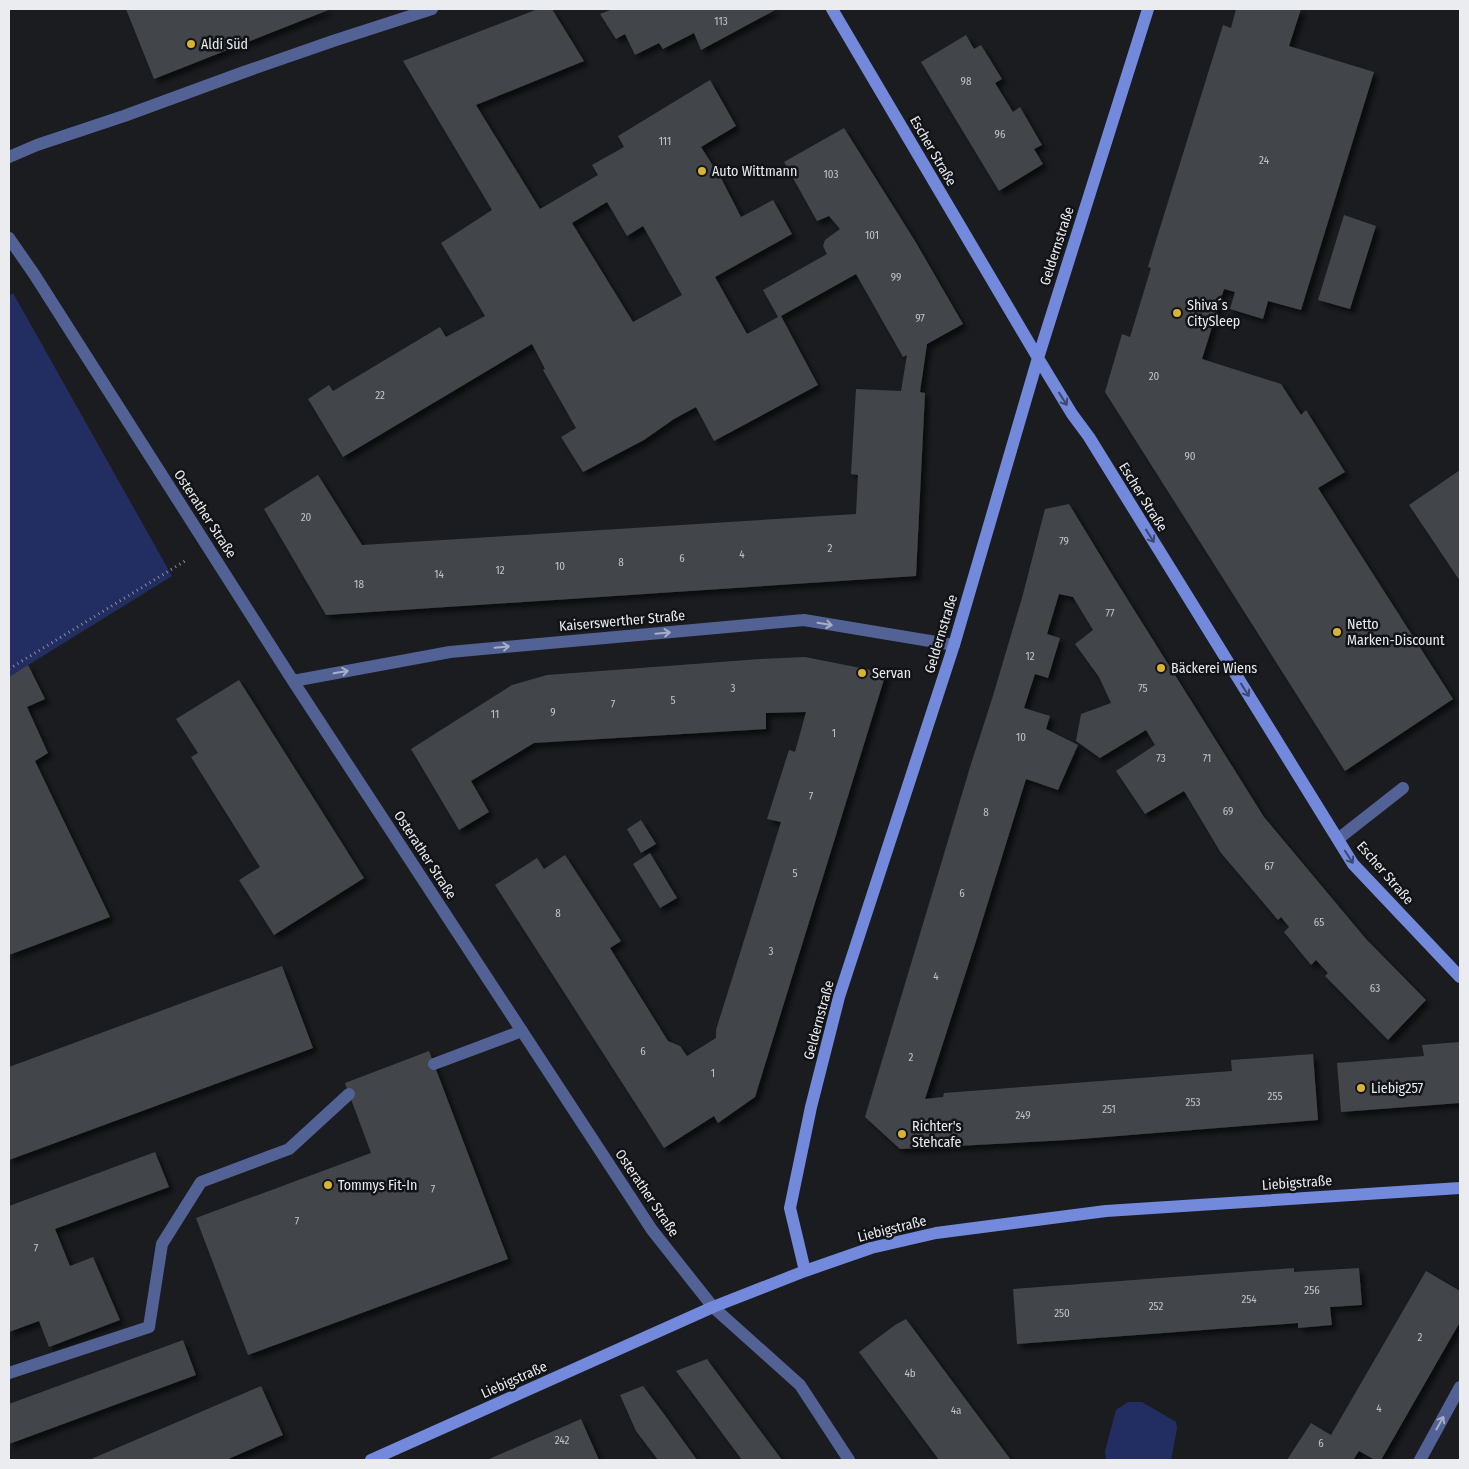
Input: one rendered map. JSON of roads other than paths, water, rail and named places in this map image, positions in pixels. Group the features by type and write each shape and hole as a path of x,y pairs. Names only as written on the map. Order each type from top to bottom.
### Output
{"street":[{"path":"9,157 279,59 432,9"},
{"name":"Escher Straße","path":"832,9 1072,414 1094,446 1353,864 1460,978"},
{"name":"Geldernstraße","path":"805,1271 790,1208 811,1107 839,997 954,645 1038,358 1148,9"},
{"name":"Osterather Straße","path":"9,238 34,274 293,681 652,1230 713,1307 800,1385 849,1460"},
{"name":"Kaiserswerther Straße","path":"293,681 450,652 804,620 954,645"},
{"path":"1338,839 1403,788"},
{"path":"434,1064 522,1031"},
{"path":"9,1373 149,1327 162,1244 201,1182 289,1149 349,1094"},
{"name":"Liebigstraße","path":"372,1460 713,1307 805,1271 871,1248 936,1233 1106,1211 1460,1188"},
{"path":"1420,1460 1460,1387"}],"place":[{"name":"Aldi Süd","path":"191,44"},
{"name":"Auto Wittmann","path":"702,171"},
{"name":"Shiva´s CitySleep","path":"1177,313"},
{"name":"Netto Marken-Discount","path":"1337,632"},
{"name":"Bäckerei Wiens","path":"1161,668"},
{"name":"Servan","path":"862,673"},
{"name":"Liebig257","path":"1361,1088"},
{"name":"Richter's Stehcafe","path":"902,1134"},
{"name":"Tommys Fit-In","path":"328,1185"}]}
